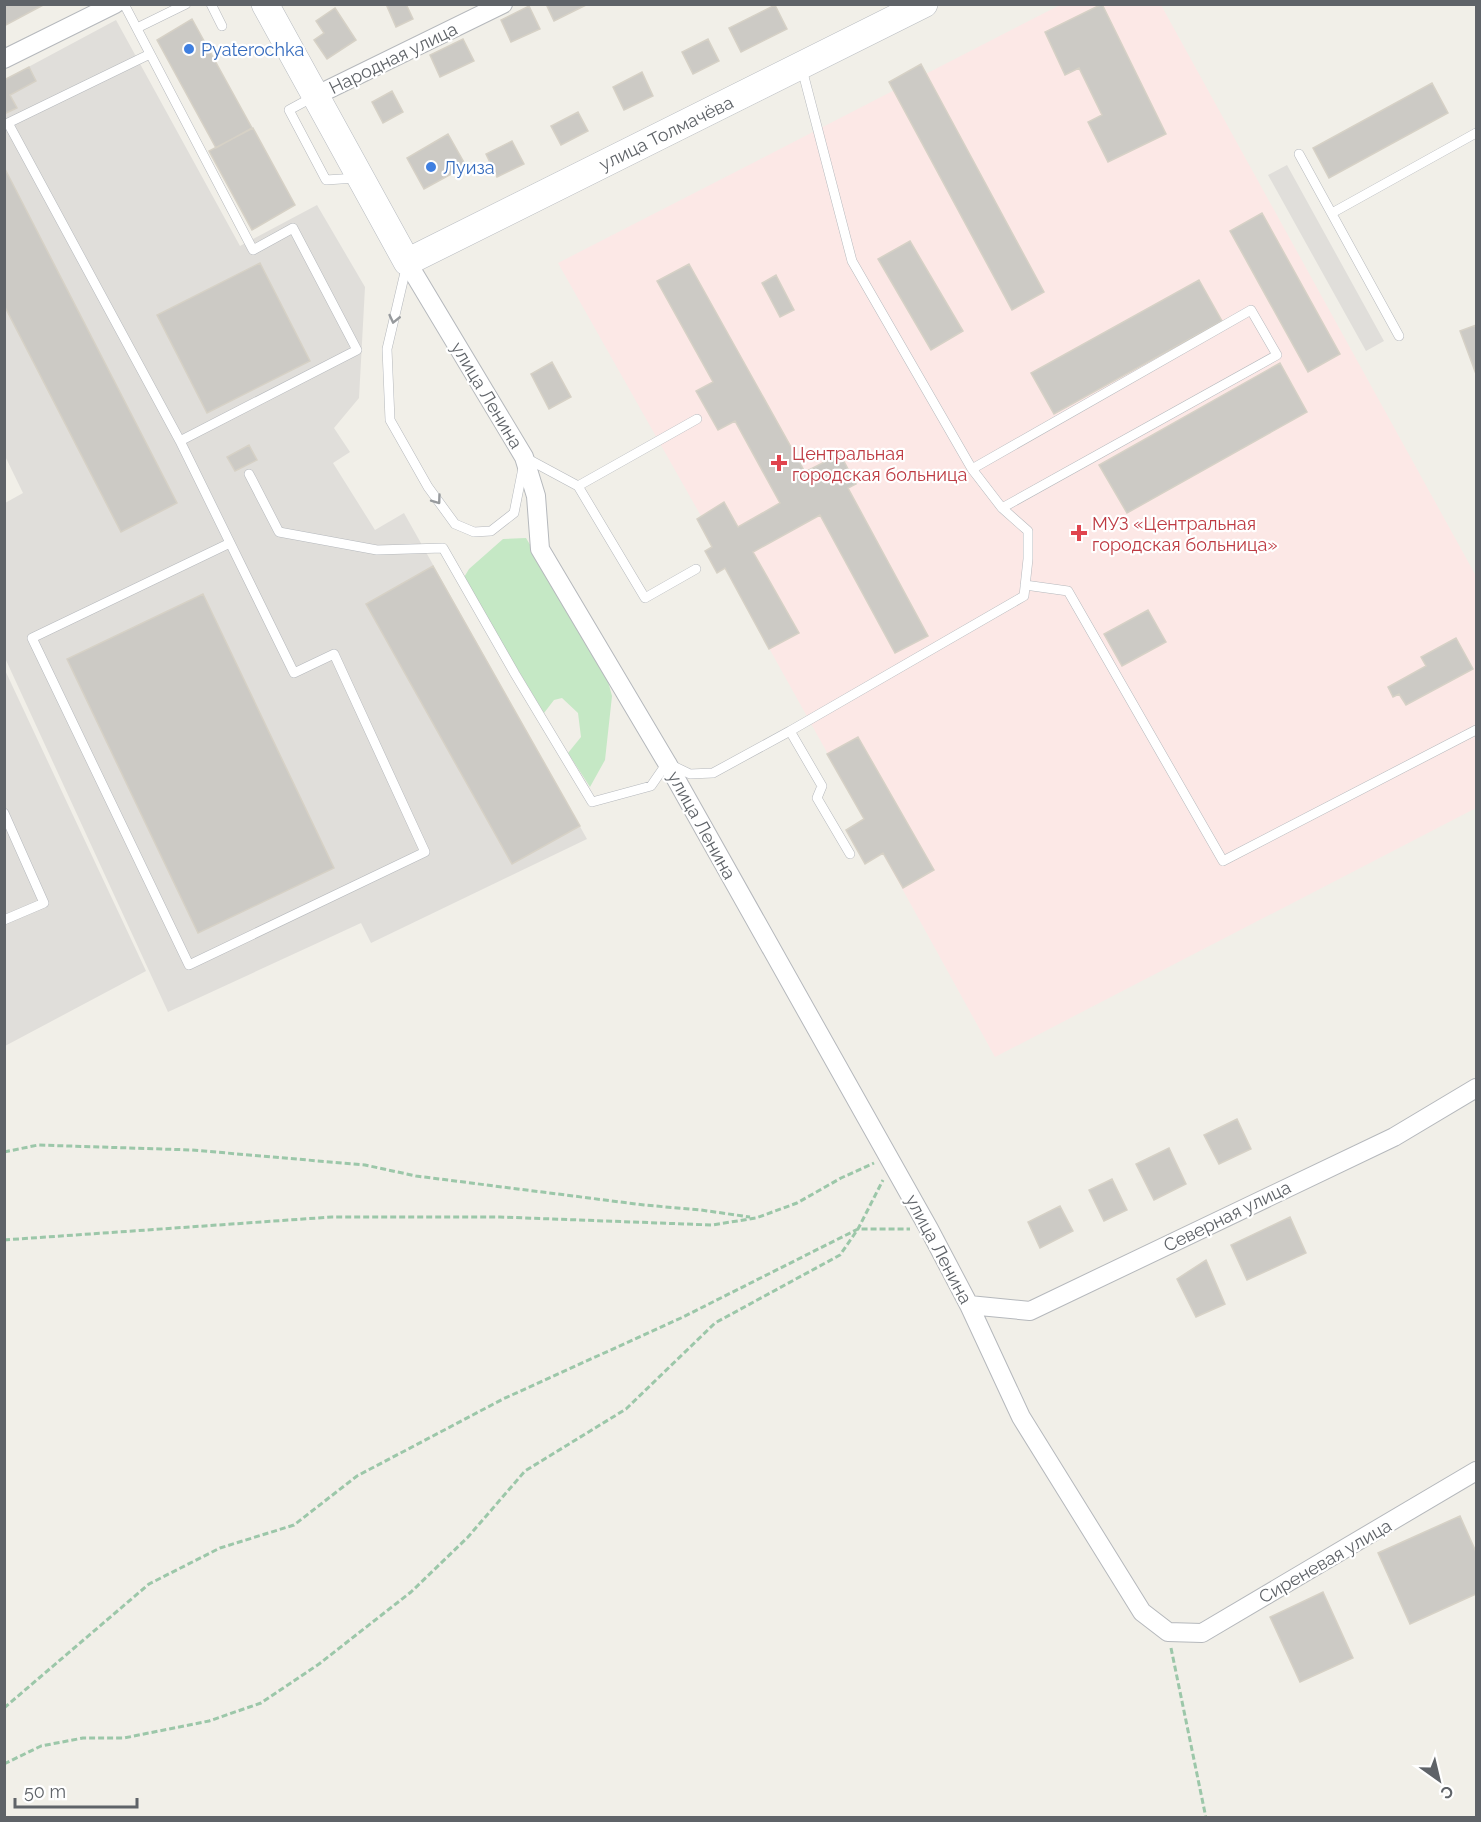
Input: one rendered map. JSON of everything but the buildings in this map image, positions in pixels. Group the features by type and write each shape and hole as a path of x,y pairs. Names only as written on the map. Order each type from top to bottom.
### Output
{"street":[{"path":"4,59 115,4"},
{"name":"улица Ленина","path":"265,4 407,261 524,457 536,496 540,549 667,763 929,1229 969,1305 1021,1417 1142,1612 1168,1632"},
{"name":"Народная улица","path":"315,96 503,4"},
{"name":"улица Толмачёва","path":"407,261 924,4"},
{"name":"Северная улица","path":"969,1305 1030,1311 1394,1137 1476,1088"},
{"name":"Сиреневая улица","path":"1168,1632 1202,1633 1476,1471"}],"lane":[{"path":"124,4 253,250 293,228 357,350 180,441"},
{"path":"136,28 186,4"},
{"path":"211,4 222,27"},
{"path":"150,54 6,119 180,441 294,673 334,654 425,852 189,965 32,638 230,543"},
{"path":"249,474 279,532 377,550 444,548 515,674 592,802 651,786 667,763 690,774 712,773 790,731 1024,596 1028,531 1002,508 972,469 852,261 801,66"},
{"path":"1332,213 1476,133"},
{"path":"1299,154 1399,336"},
{"path":"407,261 387,350 390,420 410,458 455,524 474,532 491,531 514,513 524,457 578,486 645,598 696,569"},
{"path":"972,469 1251,310 1277,355 1002,508"},
{"path":"578,486 697,419"},
{"path":"1025,585 1068,591 1223,861 1476,730"},
{"path":"790,731 822,786 817,798 850,854"},
{"path":"4,813 44,903 4,920"}],"path":[{"path":"4,1152 38,1145 204,1151 365,1165 416,1176 756,1218"},
{"path":"4,1240 332,1217 500,1217 712,1225 756,1218 797,1203 841,1178 877,1161 890,1159 879,1191 858,1229 840,1255 715,1323 626,1409 525,1471 468,1537 411,1592 319,1664 261,1703 209,1720 124,1737 83,1738 41,1746 4,1764"},
{"path":"4,1708 149,1584 220,1548 294,1525 357,1476 492,1404 681,1318 858,1229 929,1229"},
{"path":"1168,1632 1206,1818"}],"shaded area":[{"name":"МУЗ «Центральная городская больница»","path":"1060,5 1161,5 1476,576 1476,808 995,1057 883,854 865,864 846,830 864,819 725,569 717,573 705,551 712,547 697,519 701,516 558,263"},
{"path":"116,20 240,246 317,205 365,287 359,398 334,428 350,452 333,463 375,530 404,513 587,839 371,943 361,923 168,1012 5,658 5,503 23,493 4,454 4,80"},
{"path":"1287,165 1384,341 1366,351 1268,175"},
{"path":"4,668 146,971 5,1046 4,1046"}],"green space":[{"path":"526,538 605,670 612,696 605,760 590,787 568,753 581,737 578,713 562,698 554,700 544,713 463,579 469,569 503,539"}],"place":[{"name":"Pyaterochka","path":"189,49"},
{"name":"Луиза","path":"431,167"},
{"name":"Центральная городская больница","path":"779,463"},
{"name":"МУЗ «Центральная городская больница»","path":"1079,533"}]}
